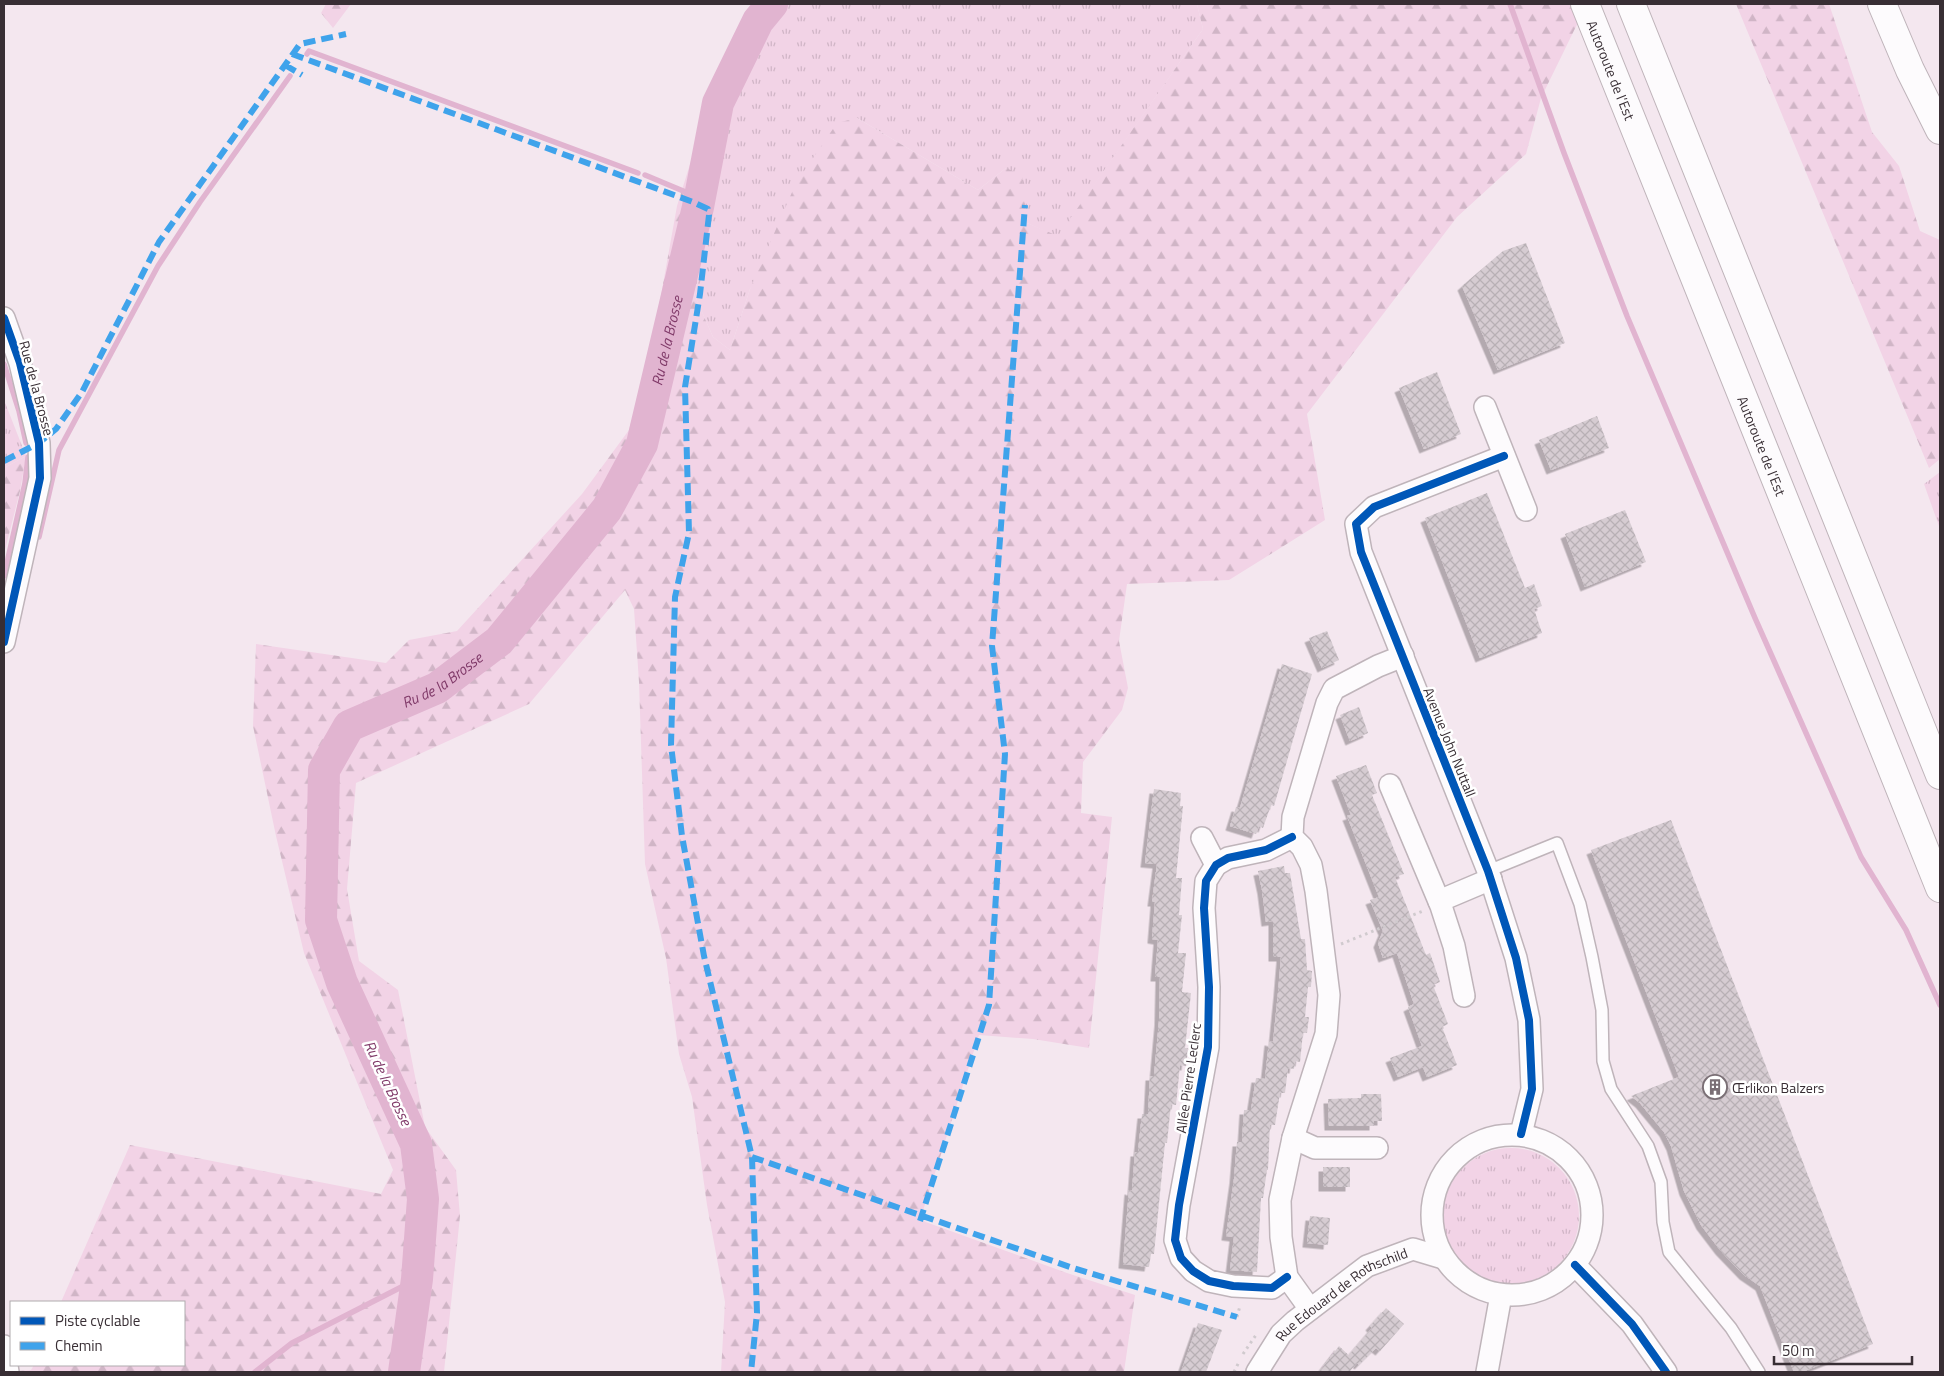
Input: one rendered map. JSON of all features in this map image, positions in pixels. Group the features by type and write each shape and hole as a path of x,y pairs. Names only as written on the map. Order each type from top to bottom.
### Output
{"main road":[{"name":"Autoroute de l’Est","path":"1585,4 1940,888"},
{"path":"1631,4 1940,775"},
{"path":"1882,4 1910,70 1940,130"}],"street":[{"name":"Rue de la Brosse","path":"4,318 20,363 39,443 40,478 4,642"},
{"path":"1485,407 1526,510"},
{"name":"Avenue John Nuttall","path":"1504,456 1374,507 1356,524 1361,552 1489,875 1516,958 1528,1020 1532,1089 1521,1134"},
{"path":"1310,1309 1287,1277 1281,1238 1280,1200 1293,1138 1326,1034 1329,995 1311,865 1302,847 1292,837 1293,817 1327,703 1334,688 1403,656"},
{"path":"1390,784 1440,904 1454,946 1464,996"},
{"path":"1202,838 1216,866 1228,858 1266,850 1292,837"},
{"name":"Allée Pierre Leclerc","path":"1216,866 1206,881 1204,908 1209,987 1208,1047 1175,1240 1181,1258 1193,1271 1210,1281 1233,1286 1272,1288 1287,1277"},
{"path":"1440,904 1489,875"},
{"path":"1521,1134 1545,1141 1565,1154 1581,1173 1590,1195 1593,1220 1588,1244 1576,1265 1555,1284 1529,1294 1501,1295 1478,1288 1458,1276 1443,1258 1434,1236 1431,1210 1437,1184 1450,1162 1471,1145 1487,1138 1495,1135 1521,1134"},
{"path":"1293,1138 1315,1148 1377,1148"},
{"name":"Rue Edouard de Rothschild","path":"1257,1372 1281,1334 1366,1266 1413,1249 1443,1258"},
{"path":"1576,1265 1632,1324 1666,1372"},
{"path":"1487,1372 1501,1295"},
{"path":"4,1346 8,1372"}],"lane":[{"path":"1489,875 1557,843 1580,904 1592,957 1602,1010 1603,1061 1610,1090 1648,1146 1661,1182 1663,1222 1669,1252 1731,1328 1759,1372"}],"path":[{"path":"1323,948 1332,947 1440,904"}],"green space":[{"path":"326,4 351,4 333,28 321,13"},
{"path":"752,4 787,4 768,26 726,112 691,287 713,337 730,350 750,289 796,183 837,123 857,118 978,190 1006,168 1022,175 1027,223 1058,236 1203,29 1197,4 1587,4 1541,98 1526,154 1457,217 1307,414 1325,520 1229,580 1127,584 1119,641 1128,688 1122,710 1083,762 1081,813 1112,817 1089,1048 1033,1039 979,1035 920,1220 1067,1273 1135,1295 1124,1372 721,1372 725,1302 707,1205 692,1097 679,1054 666,958 645,864 639,682 634,609 625,590 529,704 356,783 347,889 359,961 398,990 425,1127 456,1170 460,1216 444,1372 4,1372 31,1370 33,1366 185,1366 185,1301 61,1301 130,1145 381,1194 393,1170 304,953 276,836 253,726 256,644 386,663 409,640 457,631 582,494 629,430 651,351 677,206 717,77"},
{"path":"787,4 1197,4 1203,29 1058,237 1027,223 1006,168 978,190 857,118 750,289 730,350 713,337 691,287 726,112 768,26"},
{"path":"1736,4 1829,4 1872,132 1899,166 1920,231 1940,240 1940,459 1929,468"},
{"path":"4,400 26,456 4,468"},
{"path":"26,456 20,491 4,554 4,468"},
{"path":"1940,472 1940,529 1924,484"},
{"path":"1511,1148 1537,1154 1559,1168 1573,1190 1579,1216 1573,1242 1559,1264 1537,1278 1511,1284 1485,1278 1463,1264 1449,1242 1443,1216 1449,1190 1463,1168 1485,1154"}],"building":[{"path":"1526,243 1565,343 1498,370 1462,286 1503,251"},
{"path":"1437,372 1461,434 1424,449 1399,388"},
{"path":"1597,416 1609,448 1551,470 1539,440"},
{"path":"1487,493 1525,588 1534,584 1542,606 1534,609 1542,633 1480,658 1425,518"},
{"path":"1625,510 1646,562 1585,587 1565,534"},
{"path":"1327,631 1339,660 1322,668 1309,638"},
{"path":"1282,664 1312,674 1274,806 1271,805 1263,828 1259,826 1256,834 1230,826 1236,807 1240,808"},
{"path":"1359,707 1368,733 1350,741 1340,715"},
{"path":"1366,765 1377,793 1372,795 1404,874 1395,877 1426,955 1430,953 1440,982 1433,985 1448,1024 1442,1027 1457,1065 1427,1077 1423,1067 1398,1077 1390,1058 1422,1046 1408,1007 1414,1004 1397,953 1383,958 1378,943 1383,931 1370,900 1379,897 1347,816 1351,815 1336,776"},
{"path":"1154,789 1181,793 1180,806 1183,806 1176,878 1182,878 1179,915 1182,915 1178,953 1186,953 1182,992 1191,993 1185,1048 1188,1048 1186,1066 1180,1065 1176,1105 1171,1104 1167,1143 1165,1143 1154,1254 1151,1254 1149,1267 1123,1264 1129,1190 1132,1191 1135,1152 1138,1152 1142,1114 1148,1114 1150,1076 1154,1076 1159,1021 1160,977 1155,977 1158,940 1152,939 1155,902 1152,902 1157,864 1145,863"},
{"name":"Œrlikon Balzers","path":"1671,820 1873,1344 1802,1372 1794,1372 1760,1286 1744,1275 1720,1250 1701,1225 1684,1191 1671,1146 1664,1132 1640,1103 1631,1096 1679,1077 1591,850"},
{"path":"1284,866 1285,873 1290,873 1301,939 1305,939 1307,970 1312,971 1311,987 1308,987 1305,1017 1309,1017 1307,1033 1303,1033 1300,1062 1295,1061 1294,1069 1288,1068 1285,1093 1280,1093 1275,1125 1270,1125 1268,1170 1263,1198 1261,1198 1257,1272 1230,1270 1234,1237 1226,1236 1237,1142 1242,1142 1244,1110 1251,1110 1256,1078 1265,1079 1269,1041 1273,1042 1281,957 1273,957 1273,921 1266,922 1258,871"},
{"path":"1361,1094 1381,1094 1382,1121 1374,1121 1374,1126 1329,1126 1328,1099 1361,1098"},
{"path":"1323,1167 1350,1167 1350,1187 1323,1187"},
{"path":"1310,1216 1330,1218 1328,1245 1307,1243"},
{"path":"1386,1308 1404,1324 1380,1351 1376,1348 1359,1365 1349,1355"},
{"path":"1198,1323 1222,1330 1206,1372 1181,1372"},
{"path":"1339,1346 1357,1363 1349,1372 1319,1372"}],"waterway":[{"name":"Ru de la Brosse","path":"404,1372 417,1279 423,1199 416,1144 342,983 321,920 324,770 349,726 437,688 499,641 607,509 642,444 698,207 718,103 758,21 772,4"},
{"path":"1510,4 1564,153 1627,316 1755,618 1861,857 1906,930 1940,1005"},
{"path":"307,54 309,51 638,173"},
{"path":"39,537 59,450 158,266 200,202 290,76"},
{"path":"645,175 700,198"},
{"path":"4,364 19,411 26,443"},
{"path":"4,576 25,483 28,457 30,456"},
{"path":"255,1372 292,1343 417,1279"}],"marked path":[{"path":"4,461 39,443 56,429 82,392 159,242 300,44 346,34"},
{"path":"292,54 708,209 709,215 700,294 685,387 689,533 675,597 671,745 682,836 704,956 752,1157 757,1313 751,1372"},
{"path":"285,65 302,75"},
{"path":"920,1221 989,1005 1005,754 992,646 1025,205"},
{"path":"752,1157 1073,1268 1237,1317"}],"cycle path":[{"path":"4,318 20,363 39,443 40,478 4,642"},
{"path":"1504,456 1374,507 1356,524 1361,552 1488,871 1516,958 1529,1020 1532,1089 1521,1134"},
{"path":"1287,1277 1272,1288 1233,1286 1209,1281 1193,1271 1181,1258 1175,1240 1179,1205 1208,1047 1209,987 1204,908 1206,881 1216,865 1228,858 1266,850 1292,837"},
{"path":"1575,1265 1632,1324 1666,1372"}],"place":[{"name":"Œrlikon Balzers","path":"1715,1087"}]}
